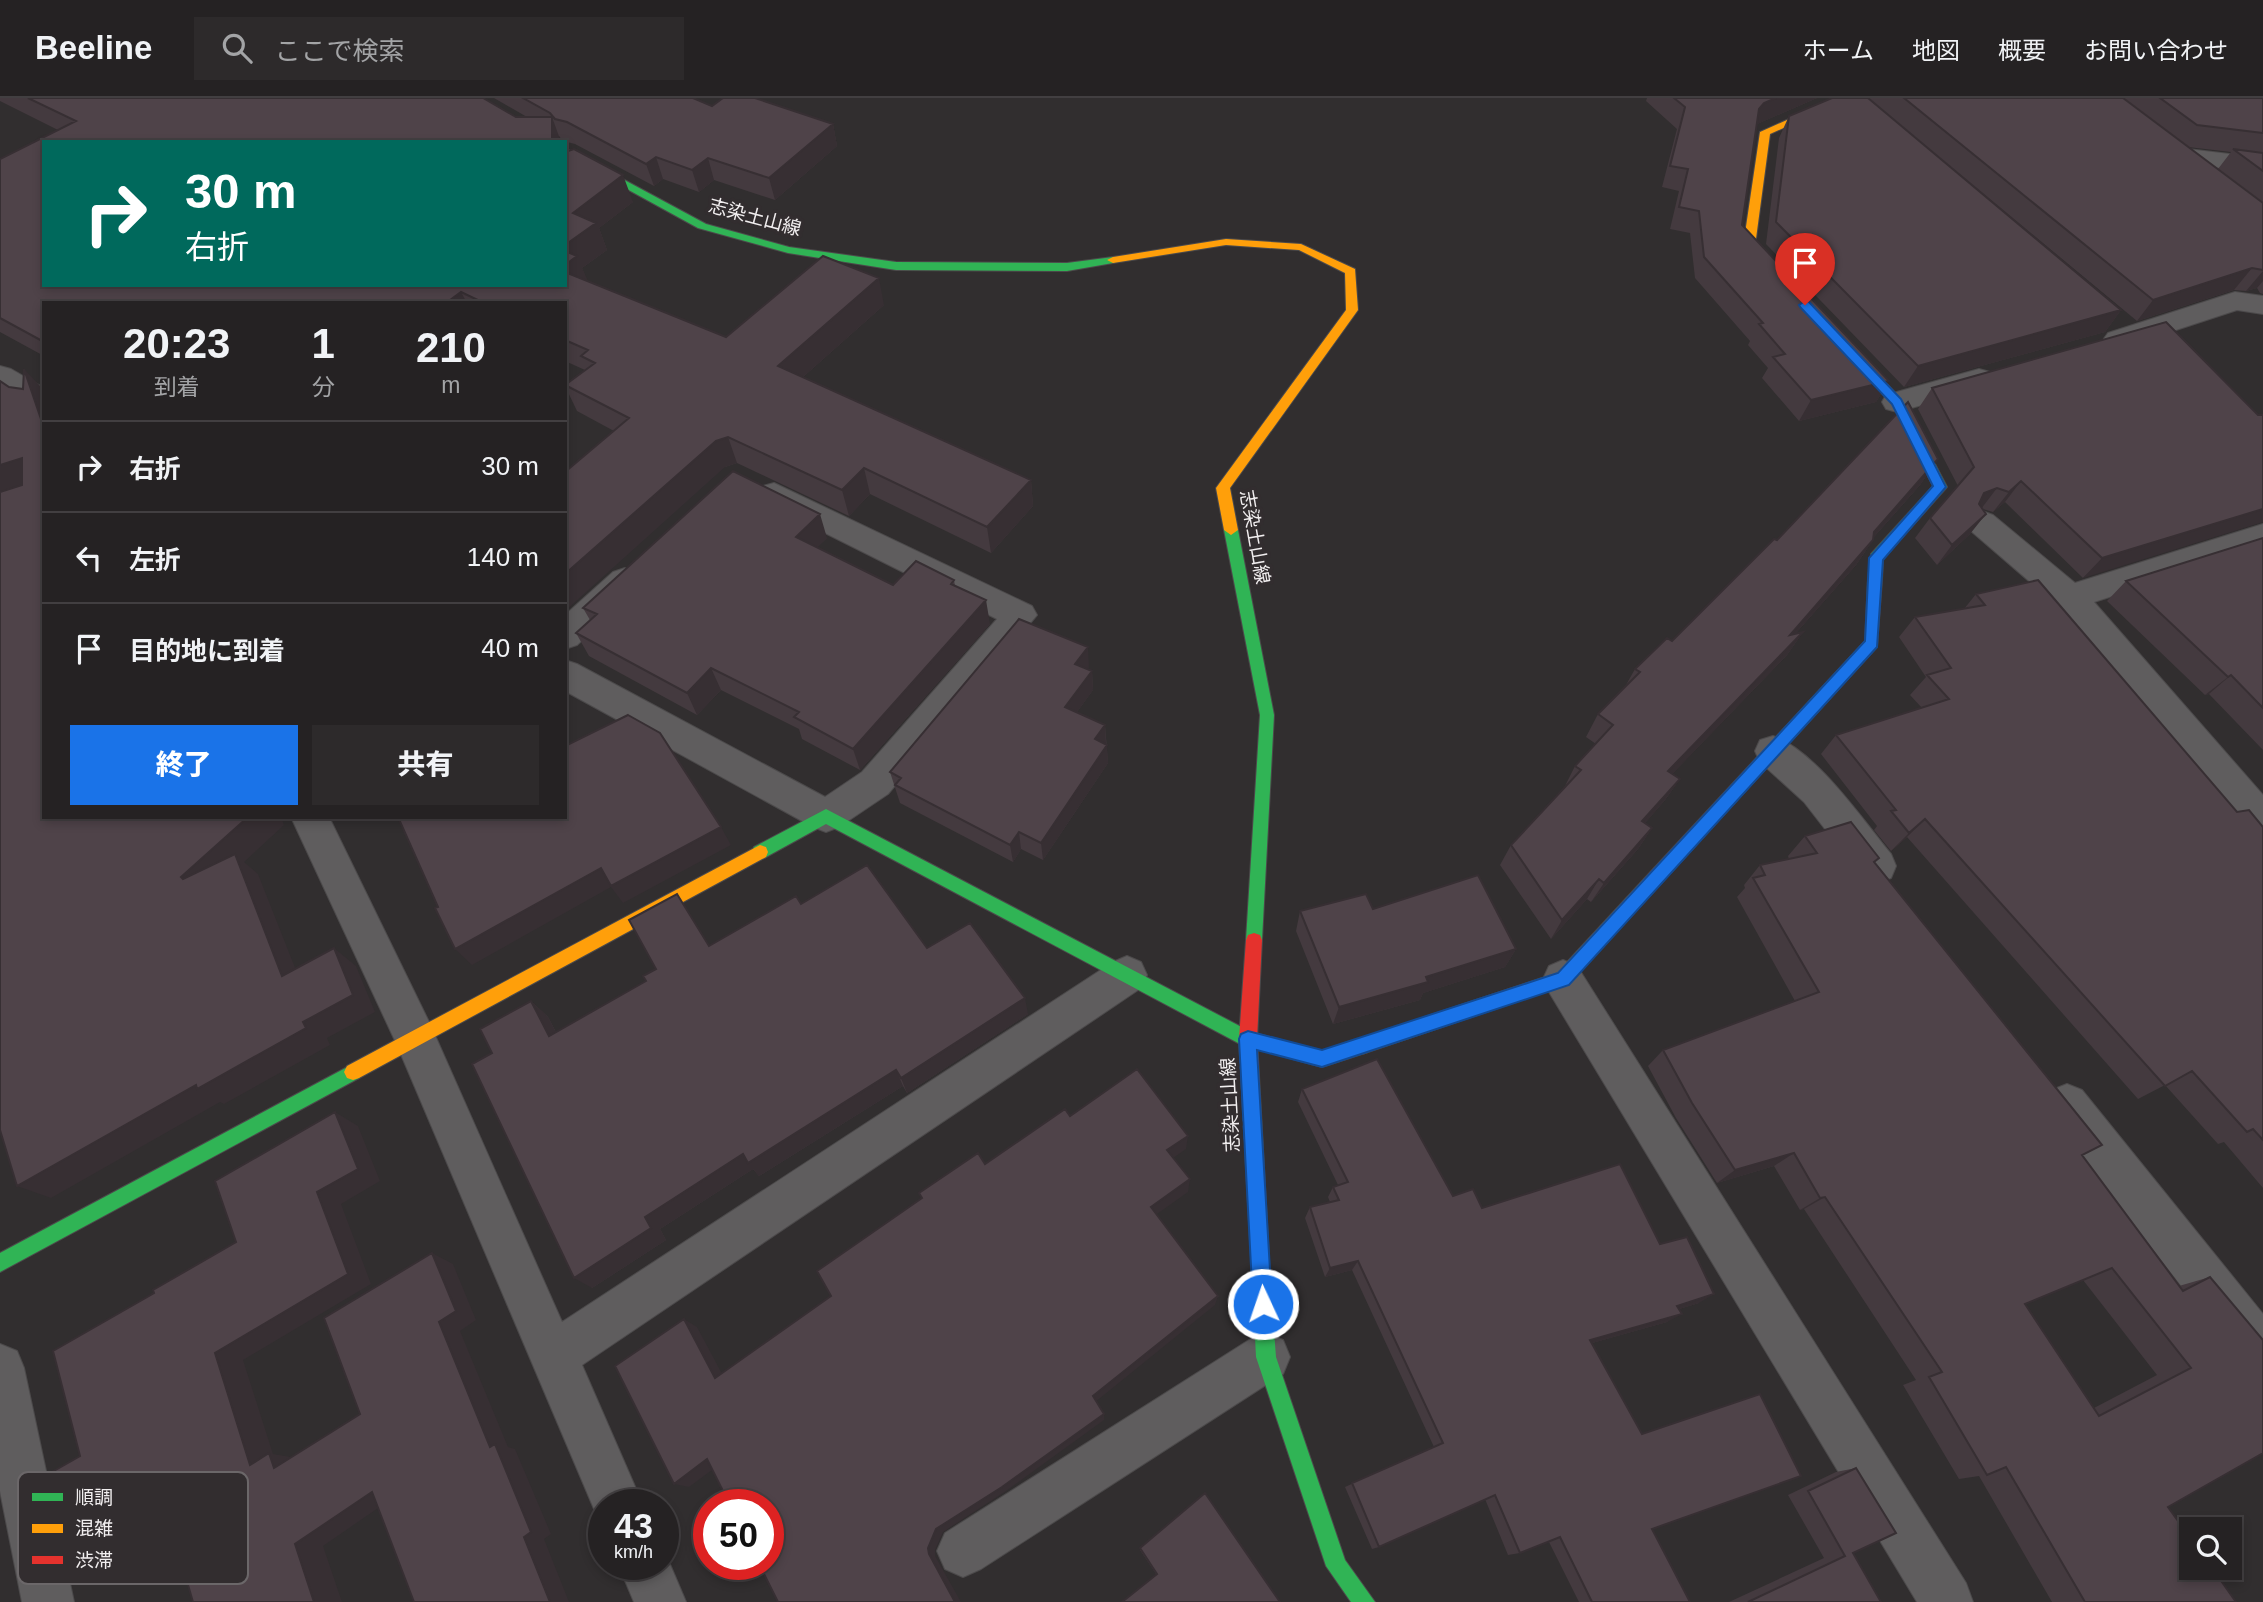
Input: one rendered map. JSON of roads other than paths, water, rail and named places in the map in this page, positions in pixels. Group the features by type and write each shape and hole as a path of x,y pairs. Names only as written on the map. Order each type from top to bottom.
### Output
{"street":[{"path":"1786,286 1749,247 1765,132 1847,98 1869,116"},
{"path":"2150,139 2212,184"},
{"path":"2171,155 2263,166"},
{"name":"志染土山線","path":"572,163 702,226 788,250 896,266 1068,267 1226,243 1301,247 1351,271 1352,310 1223,488 1267,715 1248,1039 1266,1357 1337,1566 1364,1602"},
{"path":"2093,347 2122,327 2235,301 2263,305"},
{"path":"567,675 826,816 1248,1039 1322,1059 1563,979 1872,643 1876,558 1940,487 1897,402 1842,344"},
{"path":"1897,402 2001,372"},
{"path":"0,376 42,401"},
{"path":"0,1263 826,816 875,783 1020,615 750,483"},
{"path":"1982,523 2070,597 2263,822"},
{"path":"2070,597 2263,536"},
{"path":"567,634 646,561"},
{"path":"1773,751 1817,791 1903,898"},
{"path":"311,819 415,1038 611,1489"},
{"path":"553,1356 1127,975"},
{"path":"1563,979 1947,1602"},
{"path":"2040,1071 2263,1352"},
{"path":"963,1551 1266,1357"},
{"path":"0,1368 21,1472"},
{"path":"651,1580 660,1602"},
{"path":"44,1584 48,1602"}]}
